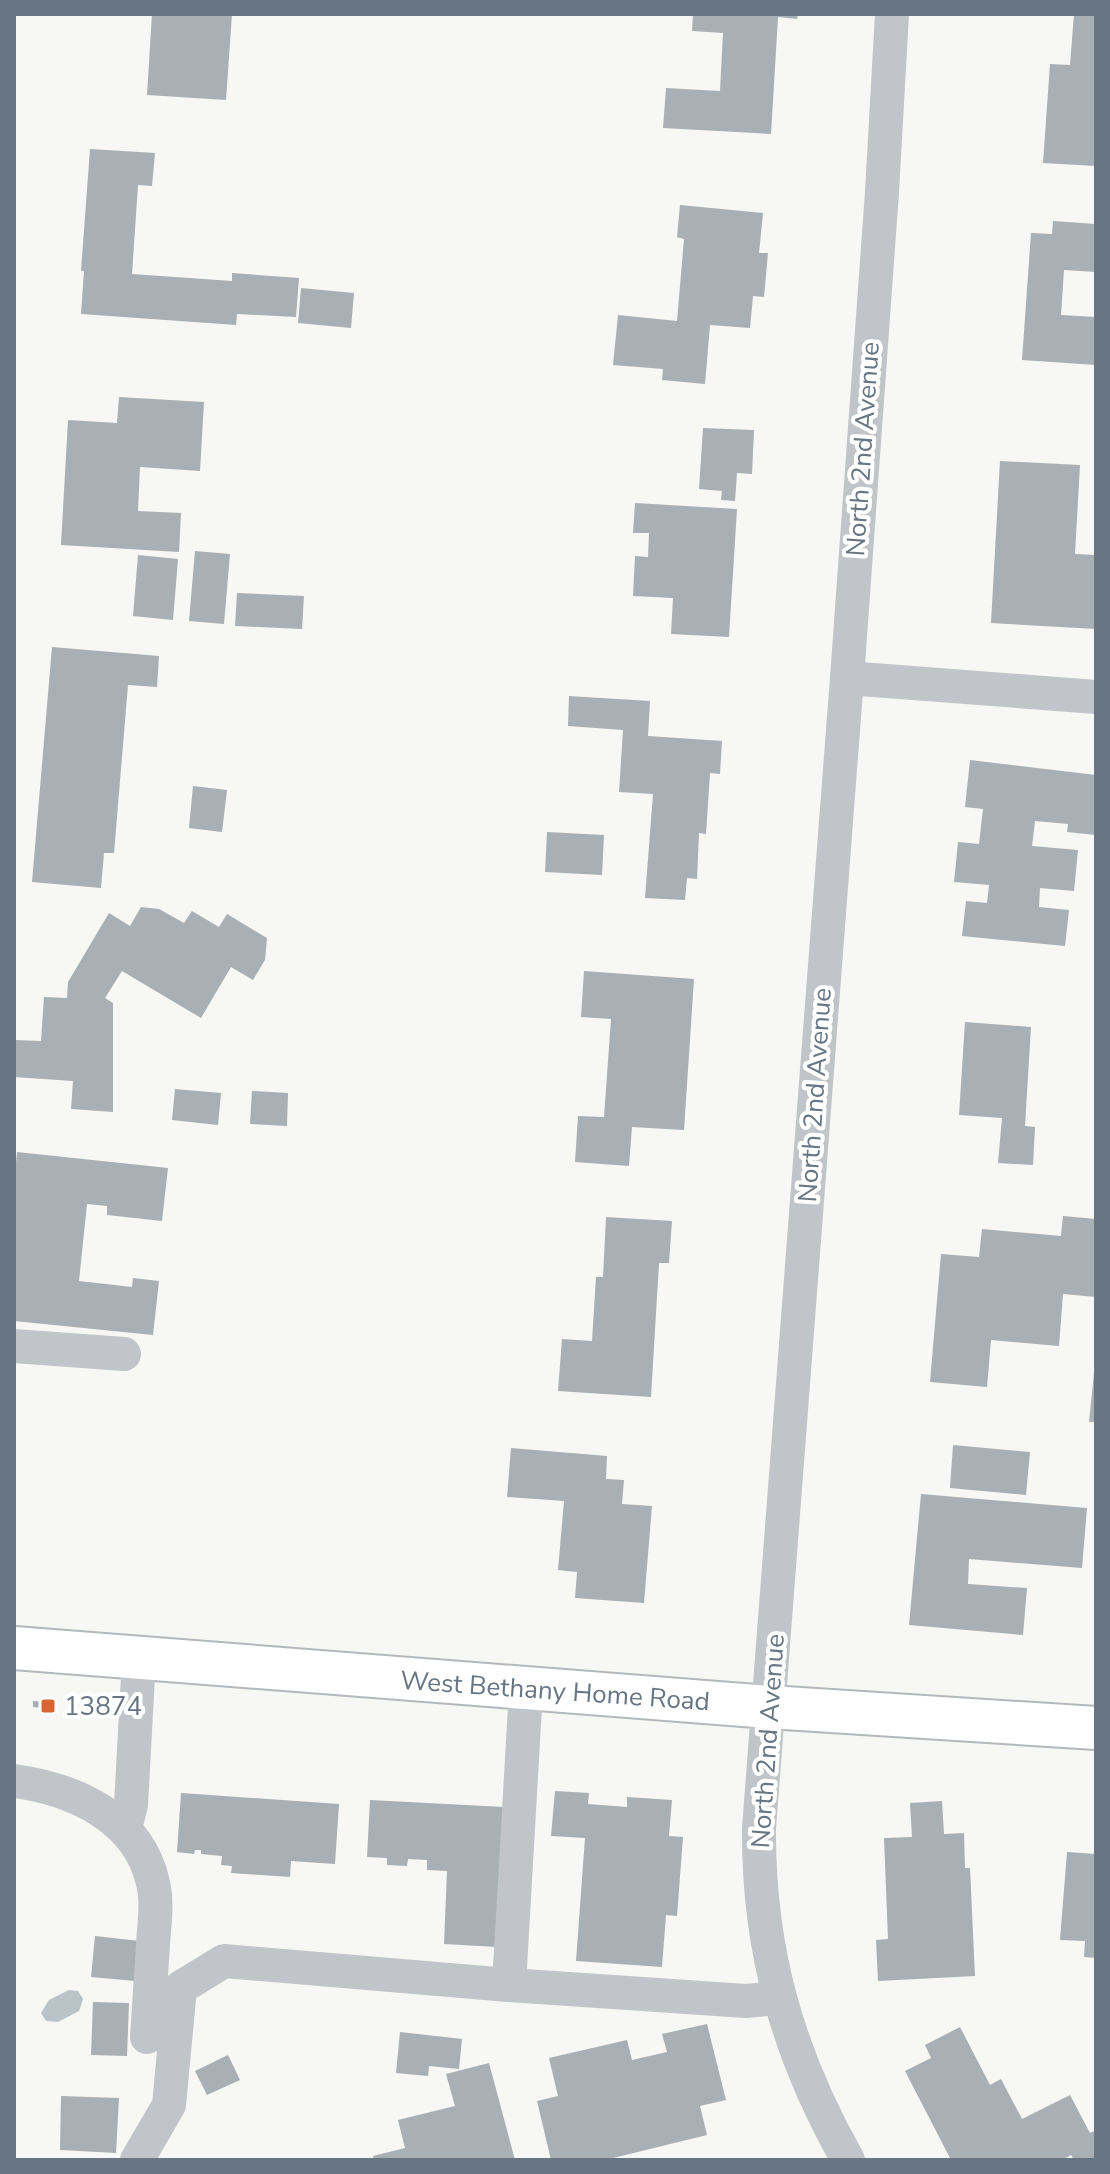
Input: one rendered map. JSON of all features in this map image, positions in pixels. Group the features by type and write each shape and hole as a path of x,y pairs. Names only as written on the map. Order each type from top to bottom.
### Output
{"main road":[{"name":"West Bethany Home Road","path":"14,1648 769,1707 1096,1728"}],"street":[{"name":"North 2nd Avenue","path":"845,2159 810,2089 779,1998 766,1935 760,1869 760,1813 847,678 892,14"},
{"path":"847,678 1096,697"},
{"path":"14,1346 124,1354"},
{"path":"125,1828 131,1805 139,1658"},
{"path":"509,1985 526,1689"},
{"path":"14,1781 44,1786 91,1803 125,1828 144,1858 153,1883 155,1911 147,2037"},
{"path":"137,2160 169,2105 180,1988 224,1961 746,2001 779,1998"}],"shaded area":[{"path":"69,1990 78,1991 83,1999 79,2011 58,2022 46,2021 41,2013 49,2000"}],"building":[{"path":"152,14 232,14 226,100 147,95"},
{"path":"693,14 798,14 797,19 778,17 771,134 663,128 666,88 720,91 723,33 692,31"},
{"path":"1074,14 1096,14 1096,166 1043,163 1050,64 1070,65"},
{"path":"90,149 155,153 152,186 138,185 132,274 232,281 232,273 299,278 296,317 237,314 236,325 81,314"},
{"path":"680,205 763,213 759,253 768,253 764,297 753,296 750,328 710,325 705,384 662,380 663,369 613,365 618,315 677,321 684,239 677,237"},
{"path":"1053,221 1096,224 1096,272 1064,270 1061,315 1096,317 1096,365 1022,360 1031,233 1052,234"},
{"path":"301,288 354,293 351,328 298,323"},
{"path":"119,397 204,402 200,471 140,467 138,511 181,513 179,552 61,545 68,420 117,423"},
{"path":"703,428 754,430 752,474 737,473 735,501 721,500 722,491 699,489"},
{"path":"1000,461 1080,465 1075,554 1096,555 1096,629 991,623"},
{"path":"635,503 737,509 729,637 671,634 673,598 633,596 635,556 648,557 649,533 633,533"},
{"path":"195,551 230,554 224,624 189,621"},
{"path":"138,555 178,559 173,620 133,616"},
{"path":"237,593 304,596 302,629 235,626"},
{"path":"52,647 159,656 157,687 128,685 114,853 104,853 101,888 32,882"},
{"path":"569,696 650,701 648,736 722,741 720,774 710,773 706,834 699,833 697,879 687,878 685,900 645,898 653,794 619,792 623,730 568,726"},
{"path":"970,760 1096,775 1096,835 1067,832 1068,824 1035,821 1032,846 1078,850 1074,891 1040,888 1039,907 1069,910 1065,946 962,936 966,901 987,903 989,885 954,882 958,842 979,844 983,809 965,807"},
{"path":"193,786 227,790 222,832 189,828"},
{"path":"547,832 604,835 602,875 545,872"},
{"path":"141,907 159,909 184,923 192,911 219,927 227,914 267,938 265,960 253,980 231,967 201,1018 122,971 105,998 113,1003 113,1112 71,1109 73,1081 14,1077 14,1040 41,1041 44,997 67,998 68,982 109,913 130,926"},
{"path":"584,971 694,979 684,1130 632,1127 629,1166 575,1162 578,1116 604,1117 611,1019 581,1017"},
{"path":"965,1022 1031,1027 1025,1126 1035,1127 1033,1165 998,1163 1002,1118 959,1115"},
{"path":"175,1089 221,1093 218,1125 172,1120"},
{"path":"252,1091 288,1093 287,1126 250,1124"},
{"path":"17,1152 168,1168 162,1221 107,1215 107,1206 87,1204 79,1281 132,1287 133,1278 159,1281 153,1335 14,1321 14,1183"},
{"path":"1063,1216 1096,1219 1096,1297 1063,1294 1059,1346 991,1340 987,1387 930,1382 941,1254 979,1257 982,1229 1061,1236"},
{"path":"606,1217 672,1221 669,1263 659,1263 651,1397 558,1391 562,1339 592,1341 596,1277 603,1277"},
{"path":"1094,1373 1096,1422 1089,1422"},
{"path":"953,1445 1030,1452 1026,1495 950,1488"},
{"path":"511,1448 607,1456 606,1479 624,1480 622,1504 652,1506 644,1603 575,1598 577,1572 558,1570 564,1501 507,1497"},
{"path":"921,1494 1087,1508 1082,1568 969,1559 968,1584 1027,1588 1023,1635 909,1625"},
{"path":"33,1701 51,1702 51,1709 33,1707"},
{"path":"555,1791 589,1793 588,1804 627,1807 627,1797 672,1800 669,1836 683,1837 677,1916 666,1915 662,1967 576,1961 585,1838 551,1836"},
{"path":"181,1793 339,1804 335,1864 291,1861 290,1877 231,1873 232,1866 221,1865 222,1856 201,1854 201,1850 195,1850 194,1854 177,1852"},
{"path":"370,1800 504,1807 497,1947 444,1944 447,1871 427,1870 427,1860 408,1859 407,1866 387,1865 387,1858 367,1857"},
{"path":"942,1801 944,1834 964,1833 965,1868 970,1868 975,1976 878,1981 876,1940 888,1939 884,1838 912,1837 910,1803"},
{"path":"1067,1852 1096,1854 1096,1958 1084,1957 1085,1941 1060,1940"},
{"path":"95,1936 140,1941 135,1981 91,1977"},
{"path":"93,2002 129,2003 127,2056 91,2055"},
{"path":"707,2024 726,2100 700,2106 707,2135 605,2160 551,2160 537,2101 558,2096 549,2058 627,2040 632,2060 667,2052 662,2034"},
{"path":"960,2027 990,2085 1001,2079 1022,2119 1070,2095 1090,2133 1096,2130 1096,2160 1074,2160 1071,2155 1062,2160 951,2160 905,2071 931,2058 925,2045"},
{"path":"400,2032 462,2039 459,2069 429,2066 428,2076 396,2073"},
{"path":"228,2055 240,2080 207,2095 195,2071"},
{"path":"489,2063 515,2160 374,2160 373,2156 405,2148 398,2120 455,2106 446,2074"},
{"path":"61,2096 119,2098 116,2153 60,2150"}],"place":[{"name":"13874","path":"48,1706"}]}
